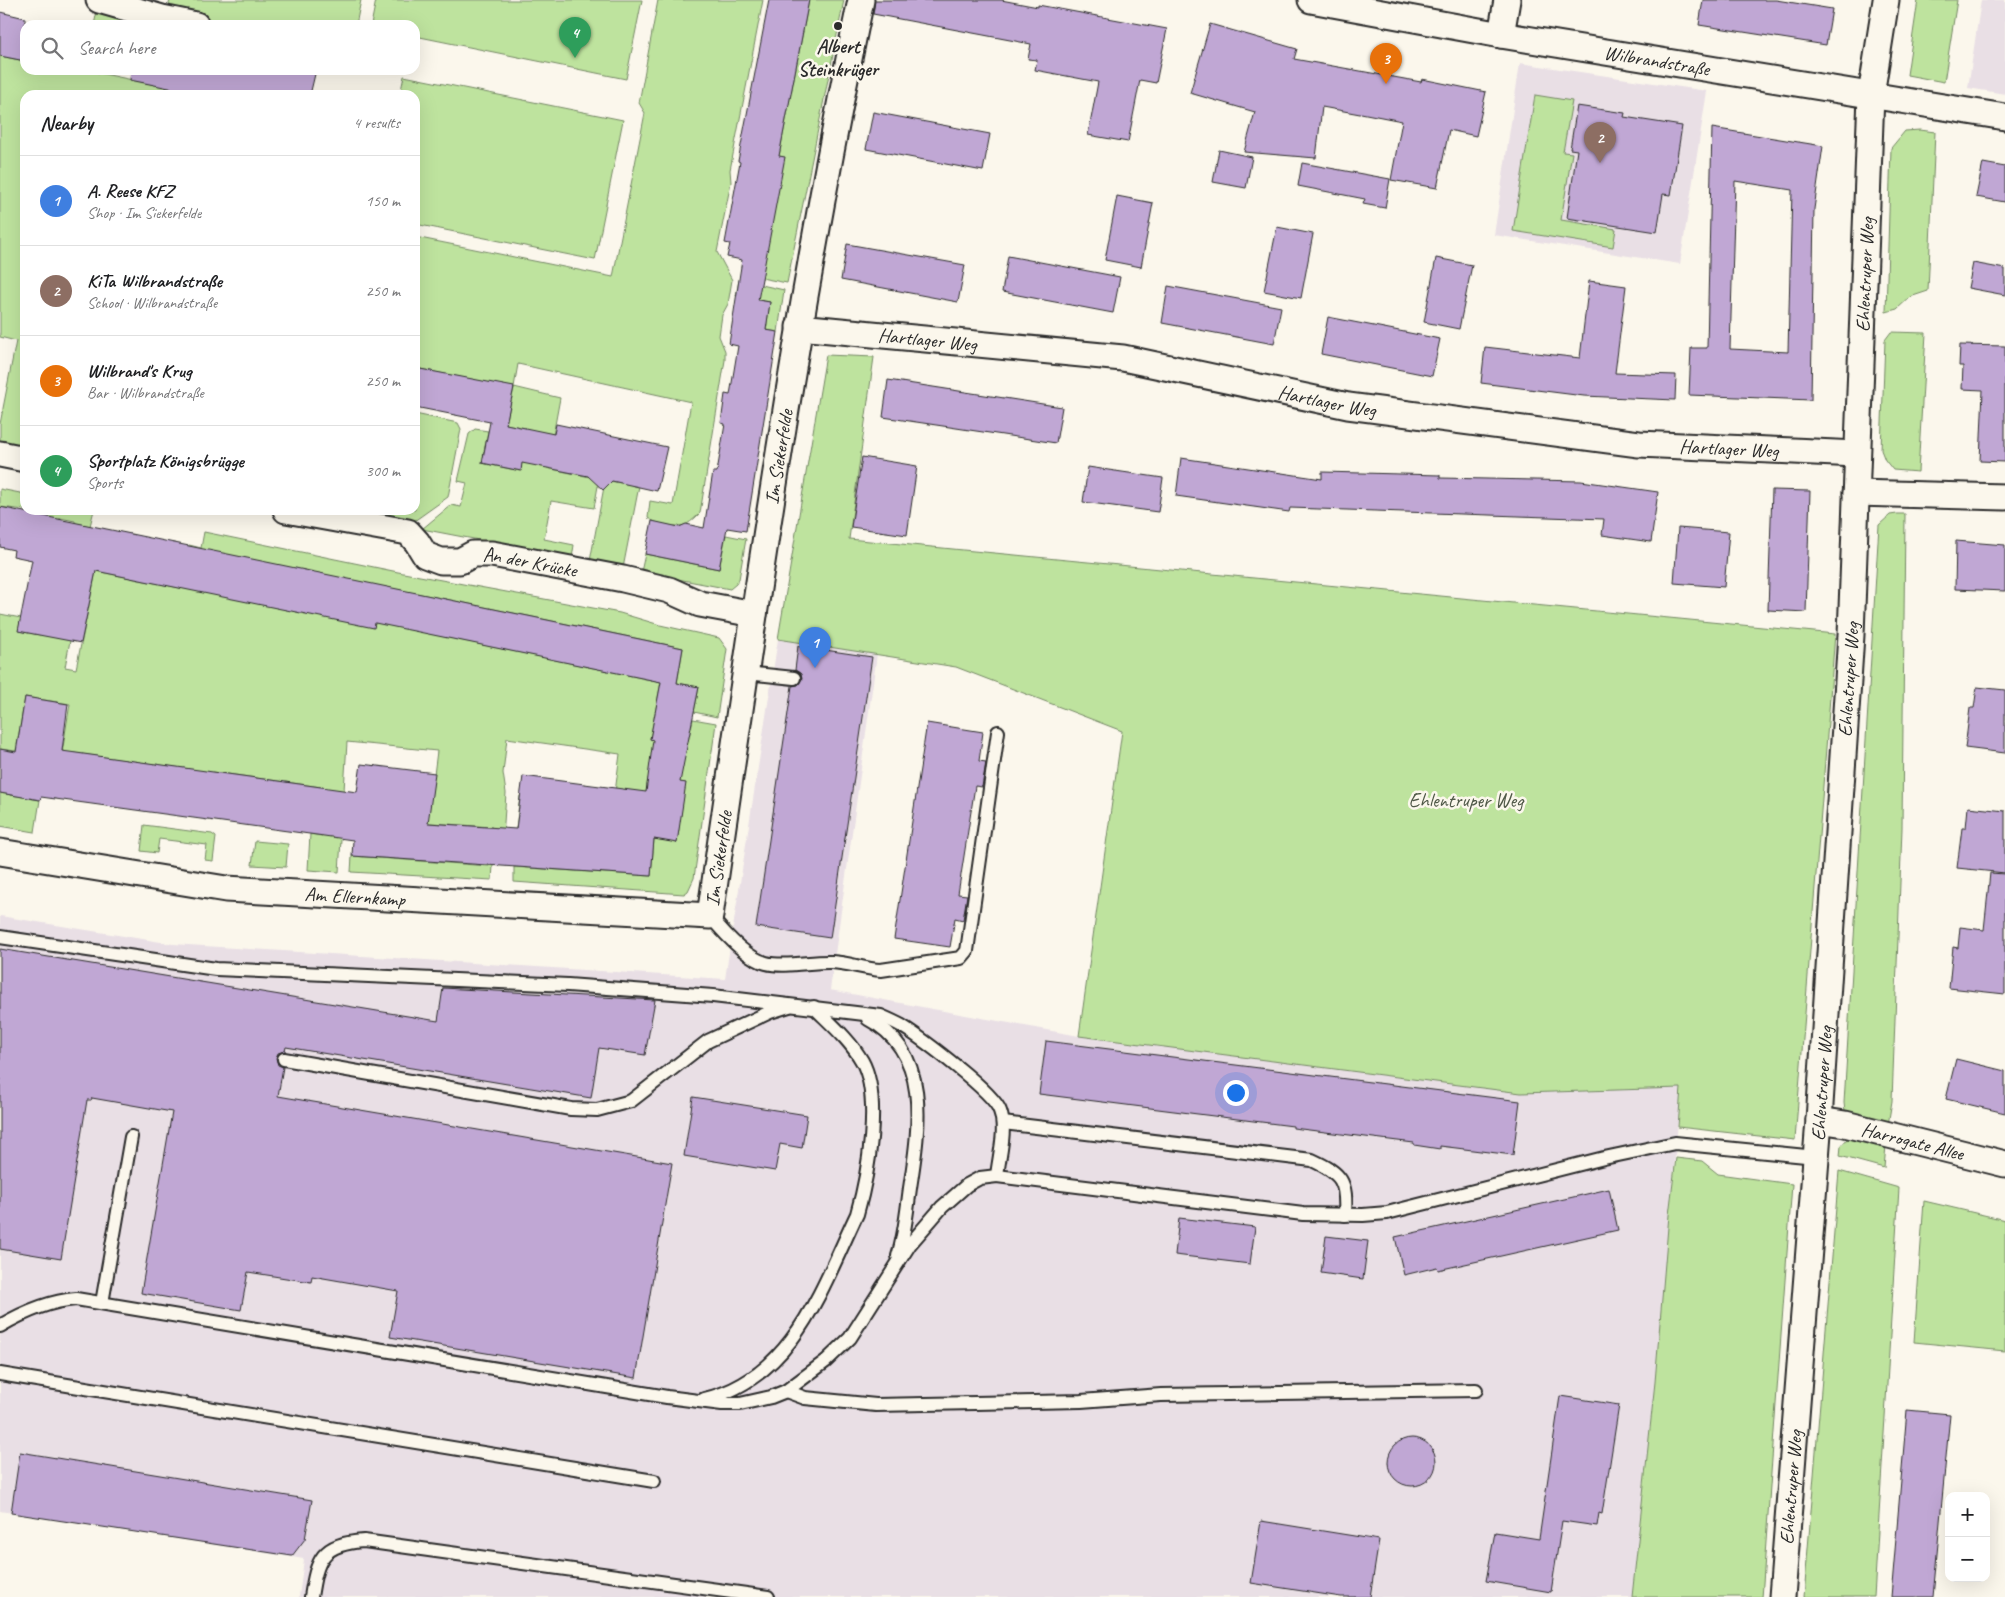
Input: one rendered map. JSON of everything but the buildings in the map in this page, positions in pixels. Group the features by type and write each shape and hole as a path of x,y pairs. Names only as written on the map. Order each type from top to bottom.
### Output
{"street":[{"path":"99,0 172,20"},
{"name":"Im Siekerfelde","path":"710,916 754,614 799,328 861,0"},
{"name":"Wilbrandstraße","path":"1311,0 1501,35 2005,117"},
{"path":"1501,35 1507,0"},
{"name":"Ehlentruper Weg","path":"1782,1597 1819,1120 1851,635 1872,95 1886,0"},
{"name":"Hartlager Weg","path":"799,328 1123,358 1348,406 1639,444 1857,454"},
{"path":"0,454 20,459"},
{"path":"1856,492 2005,497"},
{"name":"An der Krücke","path":"314,515 408,532 425,555 441,561 460,562 473,554 492,554 623,579 669,590 700,604 754,614"},
{"name":"Am Ellernkamp","path":"0,852 226,889 710,916"},
{"name":"Harrogate Allee","path":"1819,1120 1845,1124 2005,1164"}],"lane":[{"path":"746,673 794,678"},
{"path":"710,916 725,934 756,959 776,965 844,962 869,969 881,970 961,958 967,951 998,732"},
{"path":"0,937 216,969 568,985 713,996 881,1016 902,1026 992,1097 1000,1109 1003,1124 997,1176"},
{"path":"284,1059 571,1109 597,1110 631,1101 708,1041 770,1012 794,1005"},
{"path":"667,1397 704,1399 722,1395 742,1385 772,1363 791,1342 806,1321 856,1214 865,1182 869,1157 871,1107 868,1077 863,1063 848,1040 814,1007"},
{"path":"851,1012 882,1026 897,1041 907,1056 916,1090 918,1119 916,1152 901,1247 896,1265"},
{"path":"1003,1124 1312,1160 1333,1170 1343,1184 1346,1198 1345,1215"},
{"path":"102,1303 132,1137"},
{"path":"0,1326 35,1309 60,1301 76,1299 667,1397 722,1404 740,1404 771,1397 786,1391 826,1361 850,1338 910,1244 942,1207 967,1185 980,1178 997,1176 1303,1214 1345,1215 1387,1213 1604,1158 1675,1143 1816,1157"},
{"path":"0,1374 654,1481"},
{"path":"786,1391 805,1398 882,1405 1081,1401 1161,1395 1476,1390"},
{"path":"311,1597 319,1562 328,1552 336,1546 364,1541 768,1597"}],"shaded area":[{"path":"1981,0 2005,0 2005,94 1968,88"},
{"path":"1520,63 1707,91 1680,264 1494,235"},
{"path":"778,639 877,654 830,990 1079,1036 1521,1093 1681,1088 1655,1382 1632,1597 299,1597 304,1559 0,1511 0,916 173,944 725,979"}],"green space":[{"path":"170,0 361,0 357,20 207,20 167,12"},
{"path":"376,0 642,0 626,79 420,37 420,20 372,20"},
{"path":"658,0 763,0 730,170 731,182 717,252 732,280 728,304 722,315 719,336 725,351 725,360 700,513 687,524 678,526 661,524 648,518 650,501 673,505 691,402 518,364 514,387 560,398 547,468 595,478 598,486 594,508 551,501 544,539 574,545 572,558 422,529 451,505 461,507 467,483 458,481 469,434 475,429 488,431 482,463 520,471 529,429 506,424 514,388 420,369 420,238 613,277 645,113 639,103"},
{"path":"809,0 844,0 787,283 761,278 779,156"},
{"path":"1918,0 1957,0 1944,82 1907,75"},
{"path":"97,11 140,20 95,20"},
{"path":"0,56 20,60 20,75 109,75 180,90 20,90 20,445 0,441 0,424 16,341 0,337"},
{"path":"404,76 623,120 595,260 420,225 420,90 401,90"},
{"path":"1535,95 1572,101 1563,152 1572,153 1561,220 1616,229 1613,247 1513,231"},
{"path":"1905,131 1935,132 1928,291 1910,297 1897,309 1886,312 1891,148"},
{"path":"739,280 784,290 778,332 766,330 770,302 736,296"},
{"path":"1891,332 1926,333 1918,472 1893,470 1885,460 1881,450 1885,340"},
{"path":"826,355 874,357 849,539 1835,634 1795,1140 1678,1127 1681,1088 1521,1093 1079,1036 1122,731 956,667 778,639"},
{"path":"420,415 458,423 461,429 448,497 410,524 375,516 420,515"},
{"path":"610,481 639,486 623,568 590,561 604,487"},
{"path":"0,489 20,493 20,509 0,507"},
{"path":"1905,514 1902,828 1892,1101 1888,1125 1850,1114 1845,1111 1844,1103 1879,525 1890,515"},
{"path":"35,515 93,515 90,526 60,518 60,520"},
{"path":"204,532 398,572 620,613 660,625 719,638 727,649 717,717 694,712 699,687 677,683 683,648 416,593 407,629 661,682 650,739 687,746 693,719 716,723 694,878 688,891 684,894 514,882 514,867 651,876 654,839 677,842 685,783 648,778 640,837 560,831 561,816 546,816 545,830 516,828 520,796 613,808 620,754 507,738 503,773 506,793 502,852 494,852 492,880 351,872 352,856 489,866 492,827 355,818 358,789 431,799 437,751 347,742 339,872 308,870 310,834 322,836 328,788 213,772 210,790 204,790 204,785 194,784 193,788 187,787 189,769 74,753 72,761 61,759 70,704 25,697 16,751 0,749 0,614 21,618 19,631 40,635 43,619 73,625 65,667 76,669 96,571 180,588 183,575 188,576 191,562 186,561 189,545 201,548"},
{"path":"726,535 746,539 739,579 730,589 641,572 645,554 719,569"},
{"path":"0,793 40,800 35,832 0,826"},
{"path":"144,825 212,834 216,837 213,861 205,860 207,845 159,839 157,853 141,851"},
{"path":"255,841 288,844 286,867 252,865"},
{"path":"1853,1138 1886,1145 1884,1168 1840,1156 1841,1146 1847,1139"},
{"path":"1676,1158 1702,1161 1718,1174 1792,1184 1762,1597 1632,1597"},
{"path":"1839,1171 1899,1188 1874,1597 1804,1597"},
{"path":"1924,1201 2005,1220 2005,1351 1914,1342"}],"place":[{"name":"Albert Steinkrüger","path":"838,26"},
{"name":"Sportplatz Königsbrügge","path":"575,58"},
{"name":"Wilbrand's Krug","path":"1386,84"},
{"name":"KiTa Wilbrandstraße","path":"1600,163"},
{"name":"A. Reese KFZ","path":"815,668"}]}
